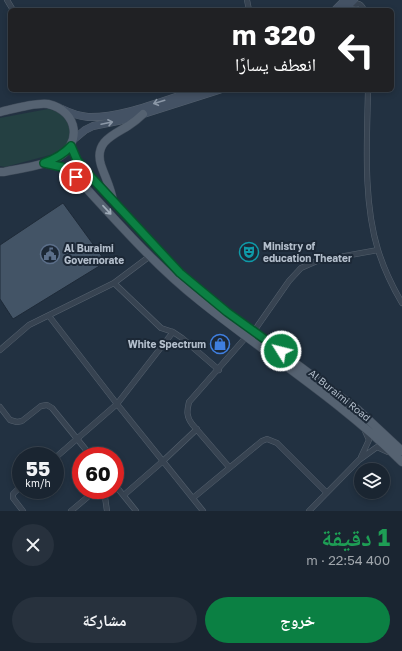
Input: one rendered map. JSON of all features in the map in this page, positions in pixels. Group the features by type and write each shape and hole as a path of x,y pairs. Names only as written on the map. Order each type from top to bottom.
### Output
{"main road":[{"path":"0,112 47,104 88,117 106,116 126,112 190,92"},
{"path":"0,172 44,163 55,159 65,153 72,143 85,130 93,126 128,119 214,92"},
{"path":"0,108 12,109"},
{"path":"61,109 69,116 71,121 74,135 72,143"},
{"path":"113,202 111,190 100,160 100,150 109,137 130,125 143,114"},
{"name":"Al Buraimi Road","path":"72,143 77,160 113,202 180,273 223,308 357,409 400,453"},
{"name":"Al Buraimi Road","path":"44,163 62,167 74,175 150,256 199,301 329,398 363,427 400,453"}],"street":[{"path":"348,4 358,3 362,5 363,8"},
{"path":"368,92 367,172 371,216 378,250 387,275 402,303"},
{"path":"254,331 289,281 301,268 316,261 378,250"},
{"path":"0,350 29,325 114,283 150,256"},
{"path":"114,283 161,328 173,332 219,370"},
{"path":"49,316 117,404 204,511"},
{"path":"64,451 117,404 173,332"},
{"path":"229,467 188,418 187,410 189,402 219,370 247,336"},
{"path":"0,407 10,420 16,422 22,421 41,406 48,405 84,447"},
{"path":"359,460 369,440 363,427"},
{"path":"136,511 124,495 197,429"},
{"path":"193,498 229,467 262,441 267,439 272,440 326,492"},
{"path":"309,511 359,460 377,447 400,453"},
{"path":"14,499 23,511"},
{"path":"71,511 85,499"},
{"path":"105,499 107,511"}],"green space":[{"path":"48,109 60,113 68,122 70,132 68,143 65,148 61,152 5,167 0,166 0,118"}],"building":[{"name":"Al Buraimi Governorate","path":"63,203 106,262 13,319 0,299 0,245"}],"place":[{"name":"Ministry of education Theater","path":"249,252"},
{"name":"Al Buraimi Governorate","path":"50,254"},
{"name":"White Spectrum","path":"220,344"}],"route":[{"path":"76,177 62,167 44,163 65,153 71,146 77,160 91,177 180,273 227,312 281,351"}]}
